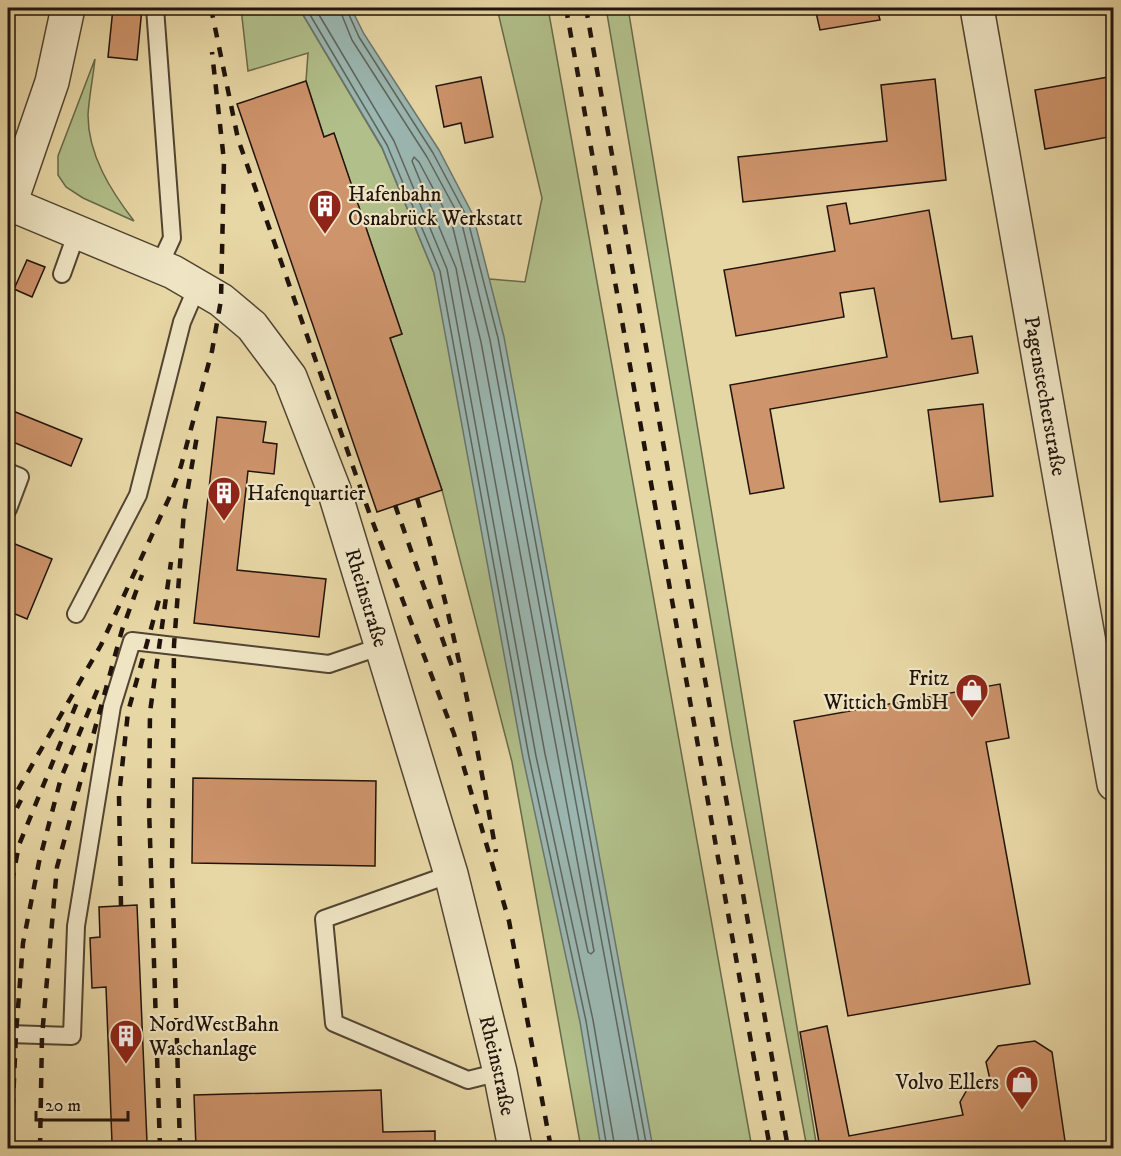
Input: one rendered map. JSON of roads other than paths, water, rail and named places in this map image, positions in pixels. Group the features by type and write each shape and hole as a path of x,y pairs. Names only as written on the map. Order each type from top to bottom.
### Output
{"street":[{"path":"9,207 52,82 68,8"},
{"name":"Pagenstecherstraße","path":"977,8 1113,784"},
{"name":"Rheinstraße","path":"9,207 159,266 221,300 252,326 290,377 334,490 451,874 500,1072 515,1149"}],"lane":[{"path":"155,8 172,238 159,266"},
{"path":"62,274 77,232"},
{"path":"76,614 138,495 182,322 197,287"},
{"path":"8,471 20,477 8,509"},
{"path":"8,1034 72,1036 76,927 112,706 132,641 329,664 382,645"},
{"path":"451,874 324,919 334,1023 468,1080 500,1072"}],"water":[{"path":"299,8 351,8 364,34 439,150 473,215 504,337 653,1148 601,1148 580,1022 523,758 434,273 382,147"}],"railway":[{"path":"211,8 238,139 370,515 454,734 509,921 551,1148"},
{"path":"566,8 770,1148"},
{"path":"586,8 788,1148"},
{"path":"8,807 101,645 170,496 181,466 212,351 221,300 224,161 212,52"},
{"path":"180,1148 172,868 174,645 184,511 197,436"},
{"path":"417,498 462,674 496,852"},
{"path":"395,505 454,672"},
{"path":"160,1148 149,808 150,712 171,562"},
{"path":"40,1148 42,1036 57,867 122,630 142,575"},
{"path":"121,906 119,796 128,712 160,596"},
{"path":"11,1148 23,943 39,862 61,778 99,686"},
{"path":"8,902 19,845 78,700"},
{"path":"8,826 21,800"},
{"path":"131,1143 131,1148"}],"place":[{"name":"Hafenbahn Osnabrück Werkstatt","path":"325,235"},
{"name":"Hafenquartier","path":"224,522"},
{"name":"Fritz Wittich GmbH","path":"972,719"},
{"name":"NordWestBahn Waschanlage","path":"126,1065"},
{"name":"Volvo Ellers","path":"1022,1111"}]}
